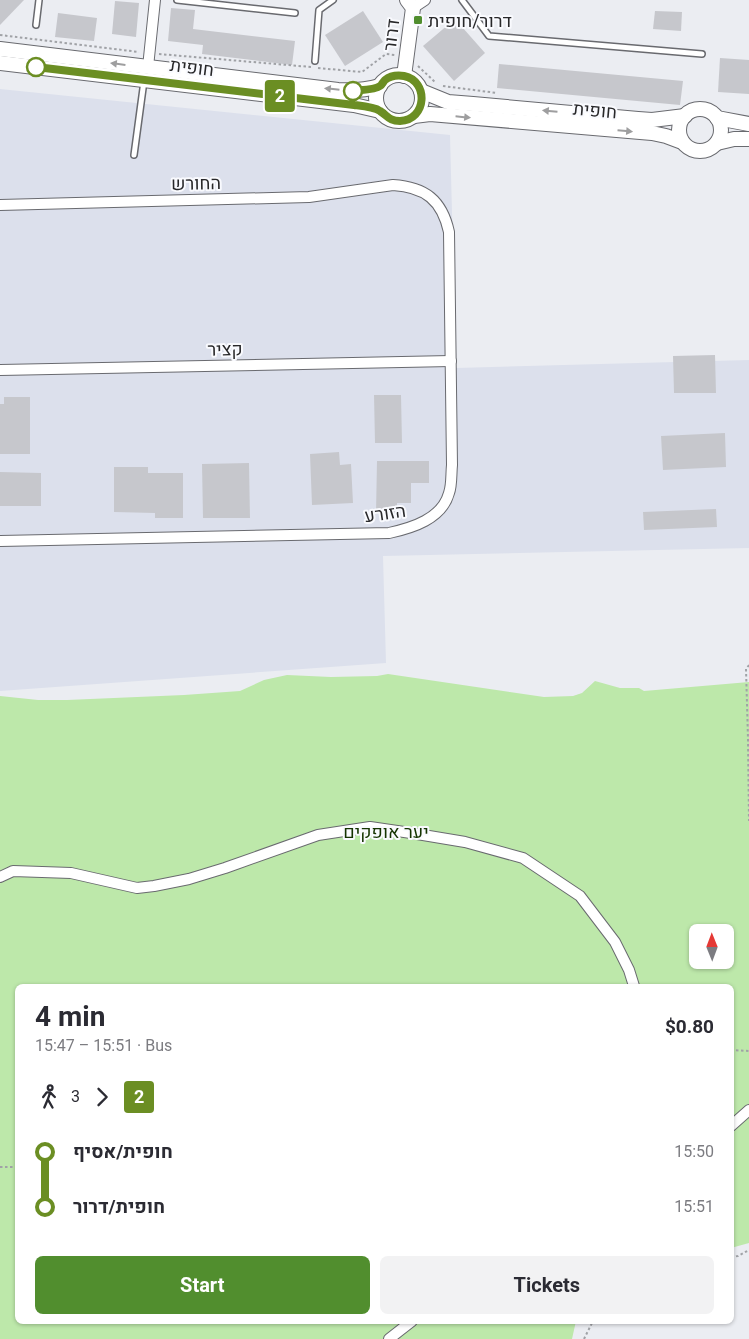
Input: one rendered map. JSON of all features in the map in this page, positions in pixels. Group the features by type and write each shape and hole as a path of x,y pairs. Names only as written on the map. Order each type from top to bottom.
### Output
{"main road":[{"name":"דרור","path":"404,76 415,3"},
{"name":"חופית","path":"0,49 338,90 364,90 380,86"},
{"name":"חופית","path":"0,63 147,67 380,110"},
{"path":"404,76 412,79 417,84 421,91 422,104 419,111 408,120 392,120 380,110 376,98 377,92 388,78 404,76"},
{"name":"חופית","path":"421,91 448,102 638,119 686,116"},
{"path":"705,110 712,113 716,118 721,130 720,137 712,147 700,151 693,150 682,142 679,128 681,121 691,112 705,110"},
{"name":"חופית","path":"414,116 430,114 652,133 682,142"},
{"path":"716,118 749,124"},
{"path":"717,142 749,139"}],"street":[{"path":"147,67 155,0"},
{"name":"החורש","path":"0,204 309,197 393,185"},
{"name":"הזורע","path":"0,541 389,533 420,524 434,514 444,504 449,493 452,465 449,232 440,208 430,196 405,186 393,185"},
{"name":"קציר","path":"0,370 450,361"},
{"path":"0,877 13,871 71,873 137,888 189,879 318,835 370,826 420,834 465,842 523,858 580,896 615,942 629,970 633,984"},
{"path":"734,1123 749,1110"},
{"path":"389,1339 408,1324"}],"lane":[{"path":"36,25 39,0"},
{"path":"177,0 295,13"},
{"path":"315,61 319,10 333,0"},
{"path":"462,0 489,36 702,54"},
{"path":"134,155 147,67"}],"path":[{"path":"0,35 147,67 362,72 386,54 407,55 438,86 496,93"},
{"path":"749,665 746,669 749,821"},
{"path":"734,1050 749,1051"},
{"path":"0,1167 15,1167"},
{"path":"734,1257 749,1250"},
{"path":"584,1339 591,1324"}],"shaded area":[{"path":"0,89 450,135 456,368 749,360 749,548 383,556 386,663 0,691"}],"green space":[{"name":"יער אופקים","path":"388,674 544,697 573,696 582,693 595,681 620,688 639,688 644,691 749,682 749,1243 734,1247 734,984 15,984 15,1324 575,1324 572,1339 0,1339 0,696 38,700 67,700 240,691 264,680 287,675 331,677"}],"building":[{"path":"0,0 24,0 0,25"},
{"path":"115,1 139,3 136,37 112,34"},
{"path":"171,8 195,10 193,29 295,41 292,65 202,54 203,45 168,41"},
{"path":"363,11 383,42 345,66 325,35"},
{"path":"655,11 682,12 681,31 653,29"},
{"path":"58,13 97,18 94,41 55,37"},
{"path":"455,19 485,53 454,81 423,46"},
{"path":"720,58 749,60 749,94 718,92"},
{"path":"499,64 683,81 680,105 497,88"},
{"path":"715,355 716,393 674,393 673,356"},
{"path":"374,395 401,395 402,443 375,443"},
{"path":"4,397 30,397 30,454 0,454 0,404 4,404"},
{"path":"725,433 726,467 663,470 661,436"},
{"path":"339,452 340,465 351,464 353,503 312,505 310,454"},
{"path":"377,461 429,461 429,483 411,483 411,503 397,503 397,514 376,514"},
{"path":"249,463 250,518 203,518 202,464"},
{"path":"114,467 148,467 148,473 183,473 183,518 155,518 155,513 114,512"},
{"path":"0,472 41,473 41,506 0,506"},
{"path":"716,509 717,527 644,530 643,512"}],"bus line":[{"name":"2","path":"36,67 354,105 380,110 392,120 400,121 408,120 414,116 422,104 421,91 417,84 412,79 404,76 393,76 380,86 353,91"}],"place":[{"name":"דרור/חופית","path":"418,20"}]}
